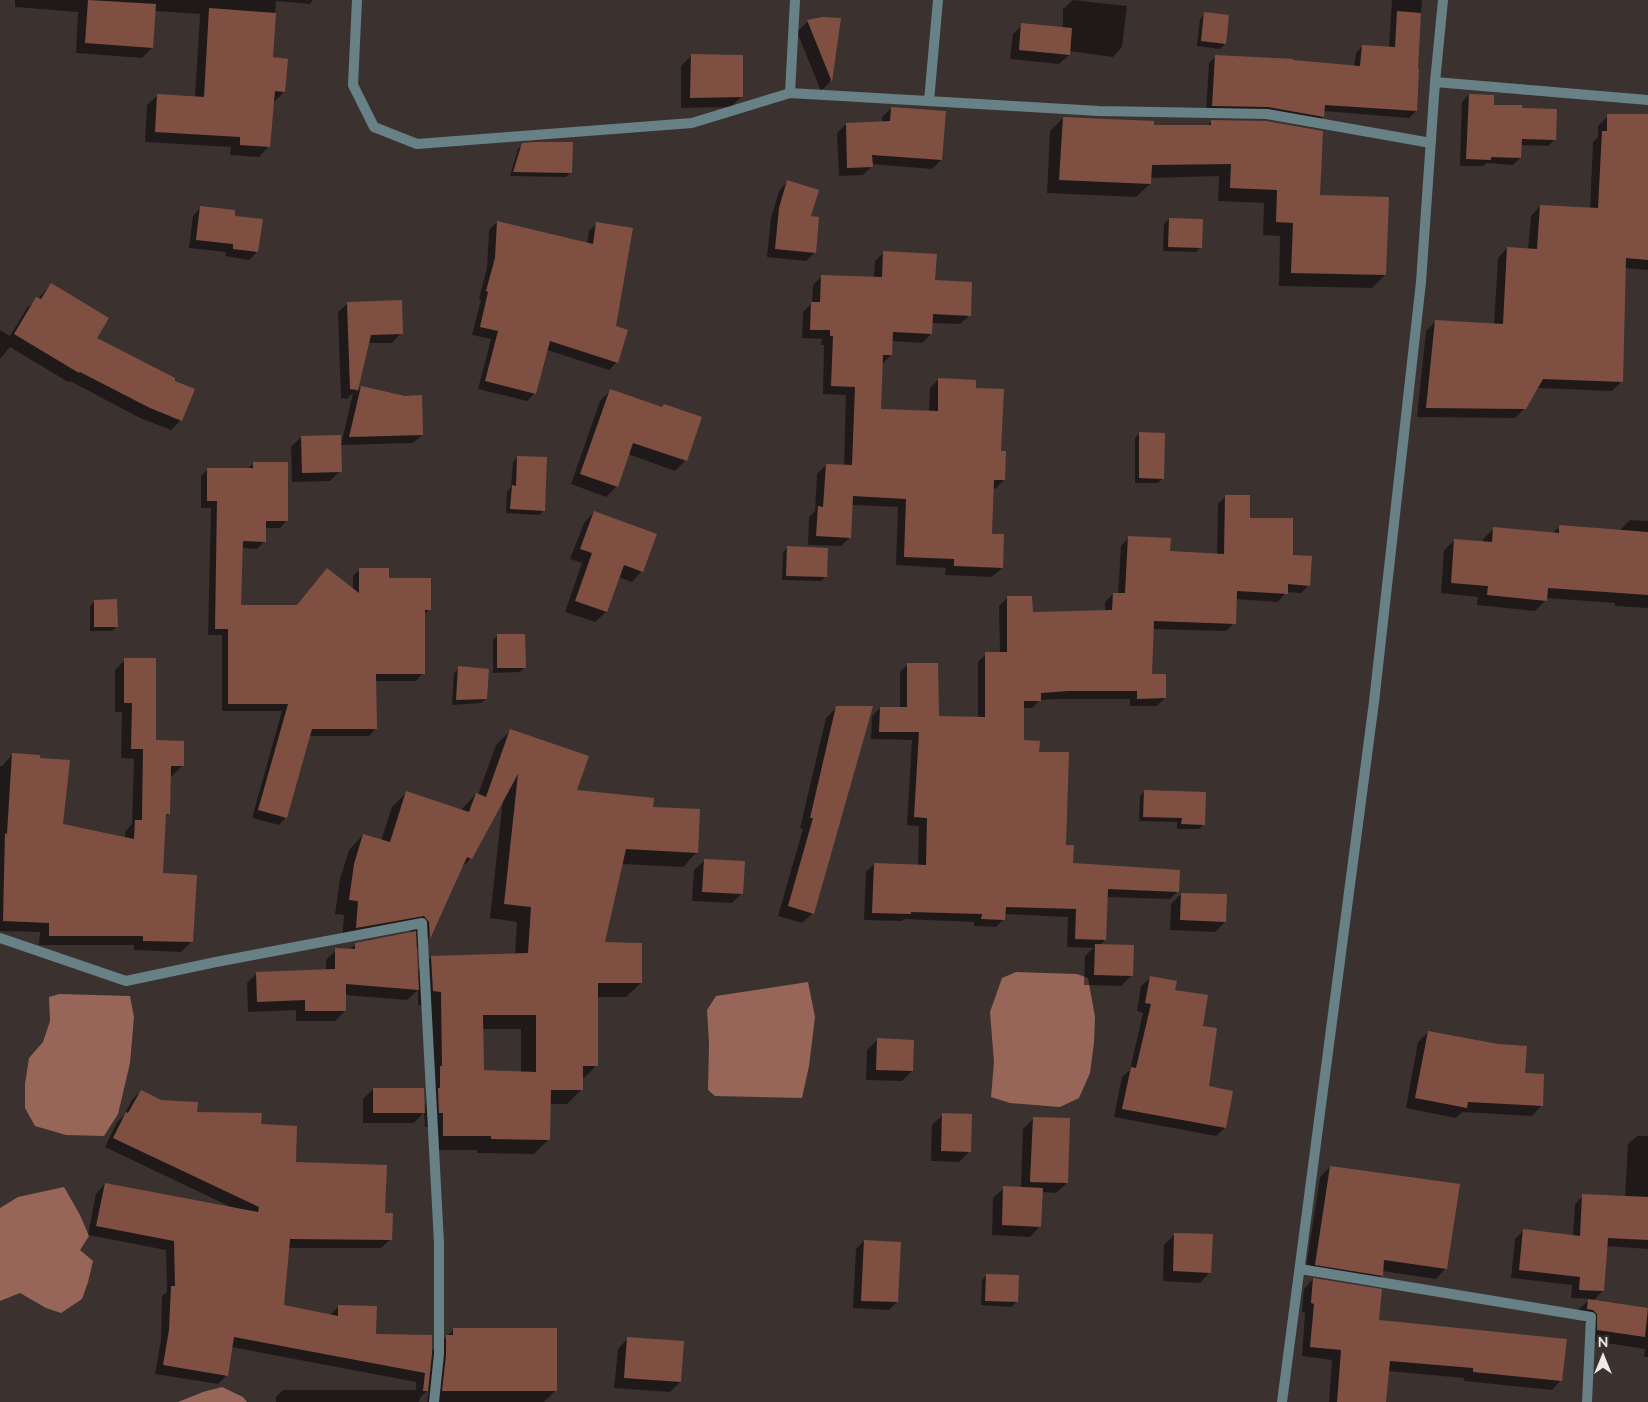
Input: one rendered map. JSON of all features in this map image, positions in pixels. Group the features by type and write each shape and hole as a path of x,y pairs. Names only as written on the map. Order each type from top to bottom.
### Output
{"street":[{"path":"356,0 353,85 374,127 417,144 692,123 790,93 1098,111 1267,114 1432,143"},
{"path":"790,93 795,0"},
{"path":"930,101 938,0"},
{"path":"1282,1402 1374,702 1420,282 1443,0"},
{"path":"1435,82 1648,100"},
{"path":"0,938 126,981 422,923 439,1243 439,1354 434,1402"},
{"path":"1300,1269 1591,1317 1587,1402"}],"shaded area":[{"path":"1016,972 1077,974 1088,978 1095,1017 1090,1073 1079,1098 1060,1107 1010,1103 991,1097 994,1062 990,1012 1002,978"},
{"path":"808,982 815,1017 809,1066 802,1098 715,1096 708,1090 709,1043 707,1010 716,996"},
{"path":"59,994 130,996 134,1017 130,1063 118,1114 104,1136 66,1135 35,1126 25,1108 25,1084 29,1058 43,1042 50,1021 49,997"},
{"path":"64,1187 80,1215 89,1236 80,1250 93,1261 82,1299 61,1313 46,1308 20,1293 0,1301 0,1208 18,1197"},
{"path":"222,1387 243,1397 247,1402 178,1402 203,1392"}],"building":[{"path":"88,0 156,4 153,48 85,43"},
{"path":"209,8 276,13 273,57 288,59 285,92 275,91 270,147 240,145 240,137 155,132 157,94 204,97"},
{"path":"1397,11 1421,13 1417,111 1325,105 1324,117 1268,107 1212,106 1215,55 1293,59 1360,66 1362,45 1395,47"},
{"path":"1204,12 1229,15 1226,44 1201,41"},
{"path":"822,17 841,18 832,82 807,20"},
{"path":"1021,23 1072,28 1070,55 1019,50"},
{"path":"691,54 743,55 743,97 690,98"},
{"path":"1469,94 1494,95 1494,105 1522,105 1522,108 1557,109 1556,140 1522,139 1521,158 1491,157 1491,160 1466,159"},
{"path":"891,107 946,111 942,160 872,155 873,167 847,168 846,123 890,121"},
{"path":"1607,114 1648,114 1648,260 1626,258 1623,382 1543,379 1526,409 1426,408 1435,320 1503,324 1507,247 1537,249 1540,205 1598,208 1602,131 1607,131"},
{"path":"1063,117 1154,121 1154,125 1211,125 1211,120 1266,121 1323,131 1320,195 1389,197 1386,275 1291,273 1293,223 1276,222 1277,190 1230,188 1231,164 1152,165 1151,184 1059,180"},
{"path":"573,142 572,173 513,172 522,143"},
{"path":"787,180 819,190 811,216 819,217 816,253 775,249 779,208"},
{"path":"200,206 235,210 235,216 263,219 258,252 233,249 233,244 196,240"},
{"path":"1169,218 1203,219 1202,248 1168,247"},
{"path":"497,221 593,244 596,222 633,228 616,326 628,330 618,363 550,341 536,394 485,381 498,331 480,327 488,292 486,291 495,258"},
{"path":"883,251 937,254 935,280 972,282 971,316 933,314 932,334 893,332 892,355 883,355 881,409 938,411 938,378 976,380 976,388 1004,389 1001,451 1006,451 1005,480 994,480 992,534 1004,534 1003,568 954,566 954,559 904,557 906,499 853,496 851,538 816,536 818,506 823,507 826,464 852,465 855,387 831,386 833,336 830,336 830,330 810,330 811,302 820,302 821,275 882,277"},
{"path":"51,283 109,318 97,338 175,378 175,381 195,389 182,421 150,408 79,373 14,334 36,297 41,299"},
{"path":"402,300 403,334 371,335 358,390 350,389 347,302"},
{"path":"361,386 405,396 422,395 423,435 349,437"},
{"path":"610,389 662,407 664,404 702,417 687,461 633,443 618,487 580,474"},
{"path":"1139,432 1165,433 1164,479 1139,478"},
{"path":"341,435 342,472 302,473 301,436"},
{"path":"517,456 547,457 545,511 510,509 512,485 516,486"},
{"path":"253,462 288,462 288,521 266,521 266,542 243,541 241,605 297,605 327,568 359,593 359,568 389,568 389,578 431,578 431,610 425,610 425,674 376,674 377,729 312,729 287,818 258,810 288,704 228,704 228,629 215,629 217,501 207,501 207,468 253,468"},
{"path":"1225,495 1250,495 1250,518 1293,518 1293,555 1312,556 1310,586 1288,584 1288,594 1237,591 1236,624 1154,621 1152,674 1166,674 1166,698 1137,699 1137,691 1069,691 1041,693 1041,701 1024,701 1024,740 1040,741 1039,752 1069,752 1066,845 1074,845 1073,863 1180,870 1179,892 1108,889 1106,940 1075,939 1076,909 1006,907 1005,920 981,919 982,914 872,913 874,863 926,865 927,818 914,817 919,732 879,732 880,707 907,707 907,663 938,663 939,716 985,717 985,652 1007,652 1007,596 1032,596 1033,612 1112,610 1113,593 1125,593 1128,536 1171,538 1170,551 1224,554"},
{"path":"594,511 657,534 643,572 624,565 607,612 575,601 592,553 580,549"},
{"path":"1559,525 1648,532 1648,595 1548,588 1547,601 1487,595 1488,586 1451,583 1454,539 1492,542 1493,527 1559,533"},
{"path":"787,546 828,548 827,577 786,576"},
{"path":"117,599 118,627 94,627 94,600"},
{"path":"497,634 525,634 526,668 497,668"},
{"path":"124,658 156,658 156,740 184,741 184,766 171,766 170,814 166,814 163,873 197,875 193,942 143,941 143,936 49,936 49,923 3,921 5,833 7,834 12,753 40,755 40,758 70,760 63,824 134,839 135,820 142,820 143,749 131,749 132,703 124,703"},
{"path":"458,666 489,669 487,699 456,700"},
{"path":"836,706 873,706 814,914 788,906 813,818 810,818"},
{"path":"510,729 589,756 577,790 654,798 653,807 700,809 698,853 626,849 605,942 642,943 642,983 598,983 598,1066 583,1066 583,1090 551,1090 550,1140 491,1139 491,1136 443,1136 443,1113 439,1113 438,1088 440,1088 440,1066 442,1066 441,992 433,991 431,956 528,953 531,907 504,904 518,774 472,859 467,857 430,939 429,922 424,916 356,928 358,901 349,900 354,864 363,834 390,842 406,791 469,812 476,793 486,797","holes":["483,1015 536,1015 536,1072 484,1070"]},
{"path":"1144,790 1206,792 1205,825 1181,824 1182,818 1143,817"},
{"path":"704,859 745,861 743,894 702,892"},
{"path":"1181,893 1227,894 1226,922 1180,920"},
{"path":"416,931 419,990 346,984 346,1011 305,1011 305,1000 257,1002 256,972 335,969 335,948 355,949 355,943"},
{"path":"1095,944 1134,945 1133,976 1094,975"},
{"path":"1150,976 1177,981 1175,990 1208,995 1203,1026 1217,1028 1209,1086 1233,1091 1226,1128 1122,1109 1131,1067 1136,1068 1151,1004 1145,1003"},
{"path":"1428,1031 1498,1044 1527,1046 1525,1073 1544,1074 1543,1106 1468,1102 1467,1108 1415,1098"},
{"path":"877,1038 914,1040 913,1071 876,1070"},
{"path":"373,1088 424,1088 425,1113 373,1113"},
{"path":"141,1090 161,1100 198,1102 197,1112 262,1113 261,1124 297,1126 296,1162 387,1165 385,1213 393,1213 392,1240 290,1239 284,1305 338,1316 338,1305 377,1306 376,1334 432,1335 428,1391 423,1391 425,1373 234,1337 228,1376 163,1365 169,1330 171,1286 175,1286 174,1241 96,1226 105,1183 258,1212 259,1207 113,1138 126,1112 128,1113"},
{"path":"942,1113 972,1114 971,1152 941,1151"},
{"path":"1033,1117 1070,1118 1068,1183 1030,1182"},
{"path":"1330,1166 1460,1184 1447,1269 1384,1260 1383,1276 1315,1265"},
{"path":"1003,1186 1043,1188 1041,1227 1002,1225"},
{"path":"1582,1194 1648,1197 1648,1240 1608,1238 1604,1291 1579,1290 1580,1277 1519,1270 1523,1229 1580,1236"},
{"path":"1174,1233 1213,1234 1211,1273 1173,1271"},
{"path":"864,1240 901,1242 898,1302 861,1301"},
{"path":"986,1274 1019,1275 1018,1302 985,1301"},
{"path":"1313,1278 1382,1289 1379,1320 1567,1339 1562,1381 1473,1372 1473,1368 1390,1361 1386,1402 1337,1402 1341,1350 1310,1347 1314,1304 1311,1303"},
{"path":"1588,1299 1648,1308 1645,1337 1597,1330 1597,1314 1593,1310 1587,1309"},
{"path":"453,1328 557,1328 557,1391 442,1391 446,1335 453,1335"},
{"path":"627,1337 684,1341 681,1382 624,1378"}]}
